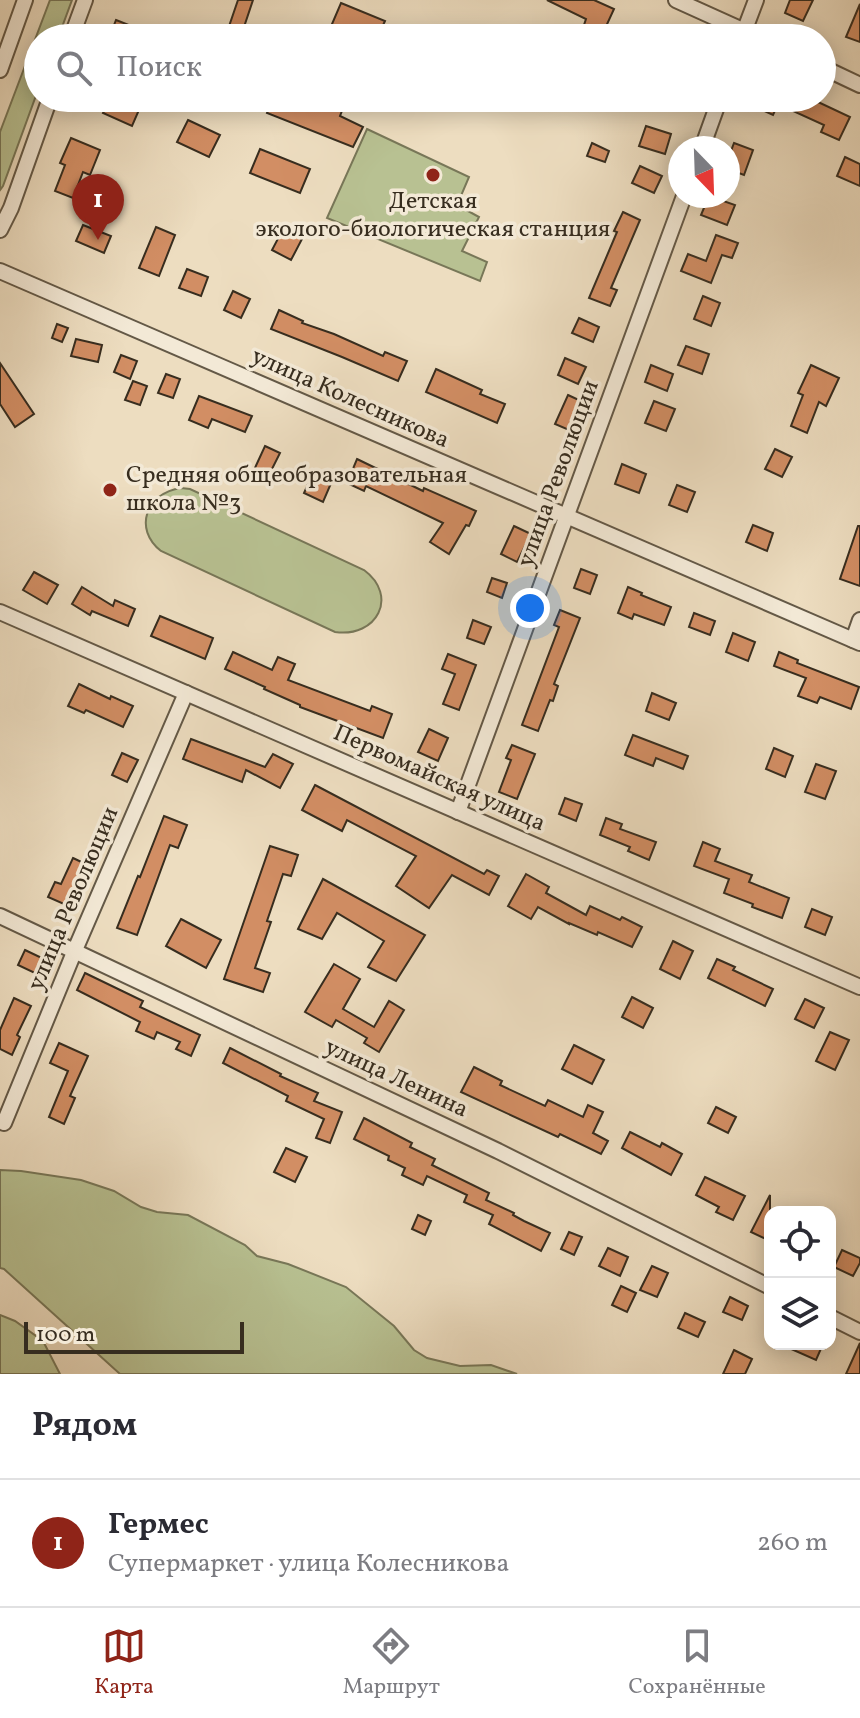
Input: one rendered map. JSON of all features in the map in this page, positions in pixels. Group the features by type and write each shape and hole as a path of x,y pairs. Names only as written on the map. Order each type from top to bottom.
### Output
{"street":[{"path":"0,70 25,0"},
{"path":"76,24 85,0"},
{"path":"676,0 723,24"},
{"path":"747,24 756,0"},
{"path":"836,74 860,85"},
{"path":"0,230 11,208 45,112"},
{"path":"706,136 715,112"},
{"name":"улица Революции","path":"458,812 680,208"},
{"name":"улица Колесникова","path":"0,271 856,642"},
{"name":"Первомайская улица","path":"0,612 860,987"},
{"path":"856,642 860,620"},
{"name":"улица Революции","path":"4,1123 186,693"},
{"name":"улица Ленина","path":"0,916 498,1151 764,1284"},
{"path":"836,1320 860,1332"}],"green space":[{"path":"50,0 72,0 63,24 41,24"},
{"path":"24,69 24,112 30,112 0,190 0,132"},
{"path":"367,129 469,177 457,205 479,217 462,251 487,262 480,281 327,218"},
{"path":"181,488 190,489 364,570 375,580 380,592 381,603 372,622 350,632 335,632 161,551 147,533 147,513 159,497"},
{"path":"0,1170 81,1180 114,1191 141,1207 188,1215 245,1245 257,1256 288,1264 346,1287 394,1326 414,1350 427,1358 460,1366 491,1365 517,1374 120,1374 0,1268"},
{"path":"0,1315 15,1321 43,1341 60,1374 0,1374"}],"building":[{"path":"238,0 253,0 245,24 230,24"},
{"path":"547,0 594,0 614,9 607,24 584,24 586,19"},
{"path":"790,0 813,0 803,21 785,13"},
{"path":"341,3 385,21 384,24 332,24"},
{"path":"860,4 860,42 846,37"},
{"path":"836,110 850,117 839,140 821,132 824,125 796,112"},
{"path":"103,112 138,112 132,126"},
{"path":"342,112 340,116 363,127 353,147 267,113"},
{"path":"188,120 220,135 209,157 177,142"},
{"path":"646,126 671,134 665,154 639,146"},
{"path":"71,138 100,150 90,175 83,172 73,198 55,191 65,165 60,163"},
{"path":"592,143 609,151 605,162 587,156"},
{"path":"740,145 753,150 744,175 740,174"},
{"path":"260,149 310,169 300,193 250,173"},
{"path":"845,157 860,164 860,186 837,176"},
{"path":"640,166 662,176 654,193 632,183"},
{"path":"704,208 734,208 727,225 701,215"},
{"path":"623,212 640,220 611,288 617,290 610,306 589,298"},
{"path":"83,225 111,236 104,253 76,241"},
{"path":"156,227 175,235 159,276 139,268"},
{"path":"283,229 302,239 291,260 272,250"},
{"path":"716,235 738,243 732,258 722,255 711,283 681,271 688,254 706,261"},
{"path":"187,269 208,277 201,296 179,288"},
{"path":"233,291 250,299 241,318 224,310"},
{"path":"703,296 720,303 711,326 694,319"},
{"path":"279,310 302,323 383,356 385,352 407,361 398,381 271,329"},
{"path":"579,318 599,327 593,342 572,333"},
{"path":"57,324 68,328 62,342 52,338"},
{"path":"76,339 102,345 98,362 71,356"},
{"path":"686,346 709,354 702,374 678,365"},
{"path":"121,355 137,361 130,379 114,372"},
{"path":"565,358 586,367 578,384 558,375"},
{"path":"0,363 34,414 15,427 0,404"},
{"path":"651,365 673,374 667,391 645,382"},
{"path":"811,365 839,378 826,406 819,402 807,433 791,426 803,395 798,393"},
{"path":"436,369 505,404 497,423 426,392"},
{"path":"166,374 180,379 173,398 158,393"},
{"path":"133,381 147,386 140,405 125,400"},
{"path":"568,395 581,401 569,430 555,424"},
{"path":"199,396 252,416 245,432 212,419 208,428 189,420"},
{"path":"654,401 675,409 666,431 645,423"},
{"path":"265,446 280,453 268,477 254,470"},
{"path":"775,449 792,457 782,477 765,469"},
{"path":"357,459 423,491 424,488 476,511 449,554 430,542 443,523 366,486 364,491 347,483"},
{"path":"622,464 646,474 639,493 615,484"},
{"path":"313,473 332,481 323,502 304,493"},
{"path":"677,485 695,492 687,512 669,505"},
{"path":"753,525 773,533 767,551 746,542"},
{"path":"514,526 531,534 517,562 501,554"},
{"path":"860,526 860,586 840,579"},
{"path":"581,569 597,575 590,594 574,588"},
{"path":"34,572 58,585 47,604 23,590"},
{"path":"492,578 507,583 502,598 487,592"},
{"path":"82,587 113,606 115,600 135,609 128,626 92,611 90,615 72,604"},
{"path":"628,587 671,607 664,625 634,614 632,619 618,613"},
{"path":"560,610 580,618 554,684 558,686 553,701 550,700 538,731 522,725 559,627 554,625"},
{"path":"694,613 715,621 710,635 689,627"},
{"path":"160,616 213,638 205,659 151,636"},
{"path":"473,620 491,627 484,644 467,638"},
{"path":"733,633 755,642 748,661 726,652"},
{"path":"233,652 272,670 278,657 295,664 288,680 370,711 372,706 392,714 383,738 300,707 225,669"},
{"path":"779,652 798,660 797,663 859,687 851,709 820,697 817,703 798,696 806,678 774,666"},
{"path":"448,654 476,665 459,710 443,704 455,674 442,669"},
{"path":"79,684 133,706 123,727 86,710 84,713 68,706"},
{"path":"652,693 676,703 669,720 646,711"},
{"path":"429,729 448,738 438,761 418,752"},
{"path":"633,735 688,756 683,769 656,758 653,766 625,755"},
{"path":"191,739 265,767 273,754 293,764 280,788 246,770 242,782 183,759"},
{"path":"512,745 535,754 517,799 499,792 511,760 506,758"},
{"path":"774,748 793,756 785,777 766,769"},
{"path":"122,753 138,760 127,782 112,775"},
{"path":"816,764 836,771 825,799 805,792"},
{"path":"315,785 484,874 487,870 499,876 489,895 452,875 429,908 396,886 416,856 347,820 342,831 302,810"},
{"path":"565,798 582,804 576,821 559,814"},
{"path":"164,816 187,825 178,848 170,845 137,935 117,928"},
{"path":"606,818 622,824 620,829 656,842 649,860 628,851 630,847 600,835"},
{"path":"703,842 720,849 715,861 752,875 749,882 789,898 782,918 724,893 729,879 694,866"},
{"path":"270,846 298,855 291,876 283,874 267,921 271,922 255,968 270,973 263,992 224,979"},
{"path":"73,858 92,867 73,908 48,897 55,882 61,884"},
{"path":"526,874 549,887 546,893 586,915 590,906 642,927 632,947 598,932 597,935 569,924 538,907 531,919 508,906"},
{"path":"323,879 425,935 396,981 368,967 384,941 337,913 322,939 298,929"},
{"path":"812,909 832,917 825,935 805,927"},
{"path":"181,919 221,940 206,968 166,946"},
{"path":"673,941 693,951 680,979 660,969"},
{"path":"25,950 46,960 39,975 18,965"},
{"path":"717,959 773,989 765,1006 708,978"},
{"path":"334,964 360,979 343,1009 374,1027 389,1001 404,1010 379,1052 364,1043 367,1038 336,1020 332,1027 305,1012"},
{"path":"85,973 143,1001 140,1007 200,1035 191,1056 176,1049 180,1042 157,1032 154,1039 136,1031 140,1022 77,990"},
{"path":"632,997 653,1008 643,1028 622,1017"},
{"path":"14,998 31,1006 17,1035 20,1037 12,1055 0,1049 0,1030"},
{"path":"805,999 824,1008 814,1028 795,1019"},
{"path":"830,1032 849,1040 835,1070 816,1061"},
{"path":"59,1043 88,1056 70,1096 75,1098 64,1124 49,1117 68,1071 50,1063"},
{"path":"574,1045 604,1060 592,1084 562,1069"},
{"path":"230,1048 318,1093 314,1101 342,1112 330,1143 316,1138 324,1119 286,1101 288,1096 223,1063"},
{"path":"474,1067 502,1081 500,1085 545,1106 548,1100 583,1117 588,1105 603,1112 593,1133 608,1141 601,1154 461,1092"},
{"path":"716,1107 736,1117 728,1133 708,1123"},
{"path":"364,1118 412,1143 410,1147 435,1159 432,1165 489,1193 486,1200 550,1233 541,1251 489,1224 493,1215 464,1202 467,1195 427,1176 423,1185 402,1175 405,1168 388,1160 389,1156 354,1139"},
{"path":"630,1132 682,1154 671,1175 622,1148"},
{"path":"286,1148 307,1157 295,1182 274,1172"},
{"path":"705,1177 745,1196 733,1220 716,1212 719,1207 696,1195"},
{"path":"764,1207 764,1238 751,1232"},
{"path":"418,1215 431,1221 425,1235 412,1229"},
{"path":"569,1232 582,1237 574,1255 561,1249"},
{"path":"608,1248 628,1257 620,1276 599,1266"},
{"path":"842,1250 860,1258 853,1276 836,1268"},
{"path":"652,1266 668,1273 657,1297 640,1290"},
{"path":"621,1286 636,1293 627,1312 612,1305"},
{"path":"730,1297 748,1306 742,1320 723,1312"},
{"path":"685,1313 705,1322 698,1337 678,1328"},
{"path":"860,1343 860,1374 846,1374"},
{"path":"734,1350 752,1359 745,1374 723,1374"},
{"path":"794,1350 820,1350 816,1360"}],"place":[{"name":"Детская эколого-биологическая станция","path":"433,175"},
{"name":"Гермес","path":"98,240"},
{"name":"Средняя общеобразовательная школа №3","path":"110,490"}]}
